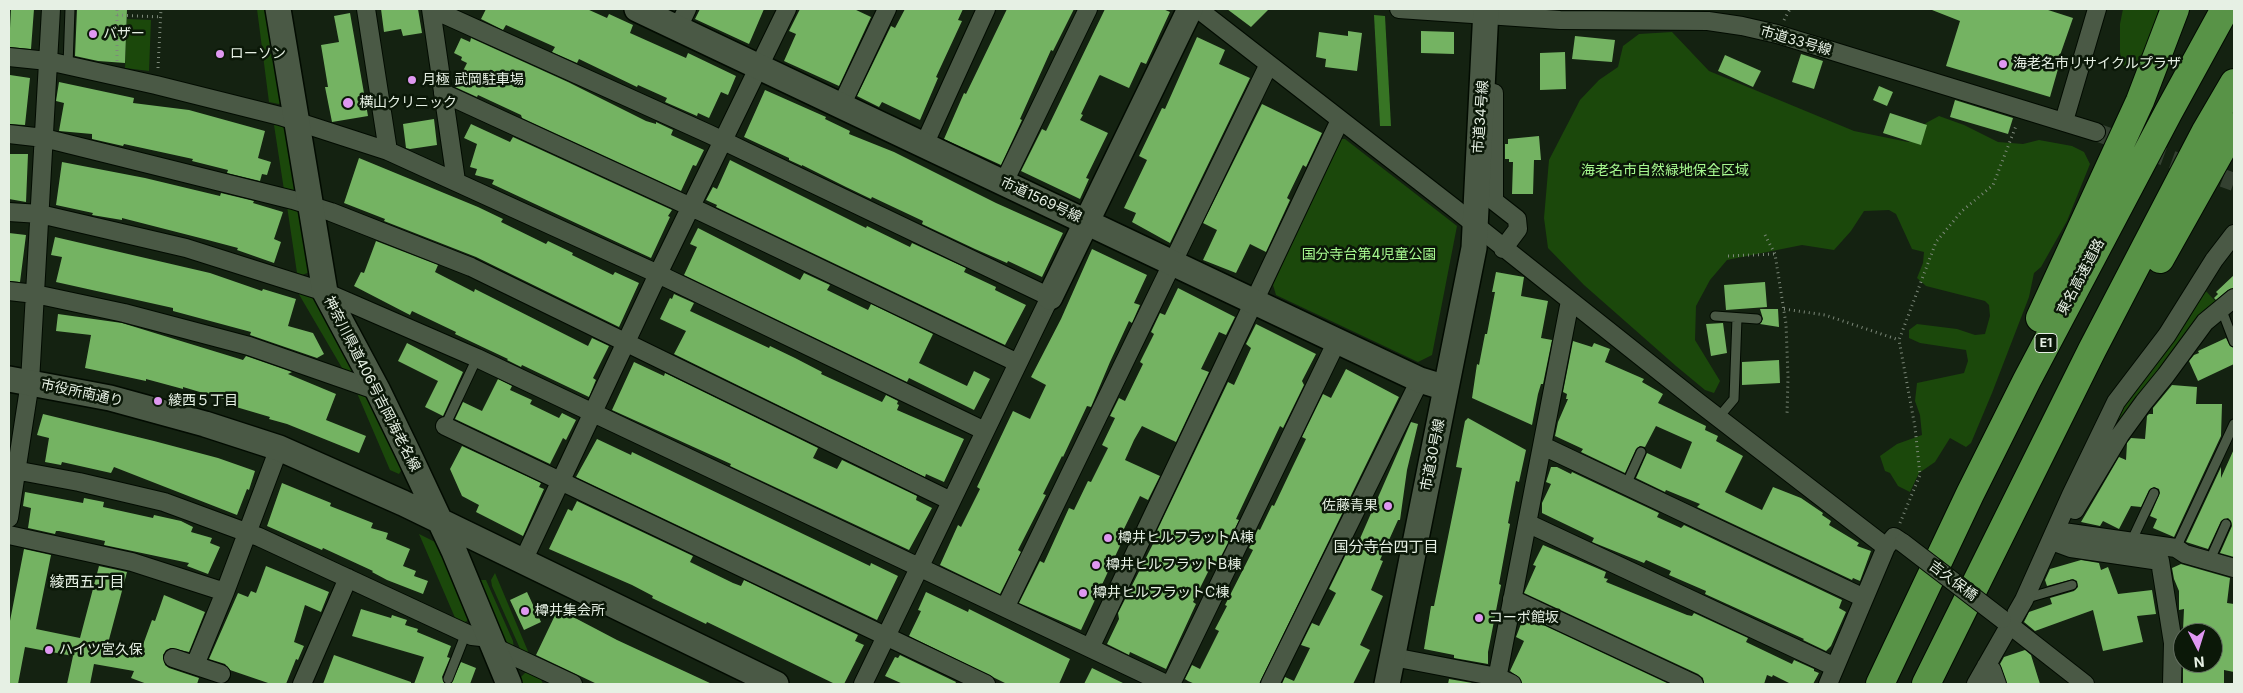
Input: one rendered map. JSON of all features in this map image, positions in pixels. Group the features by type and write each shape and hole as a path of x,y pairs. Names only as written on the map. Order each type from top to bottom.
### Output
{"highway":[{"path":"1970,494 2043,311 2140,101 2175,9"},
{"name":"東名高速道路","path":"1880,684 1970,494 2096,247 2225,9"},
{"path":"1930,676 2092,350 2206,132 2234,83"},
{"path":"1930,676 2072,415 2234,127"}],"street":[{"path":"9,518 20,381 35,294 51,9"},
{"name":"神奈川県道406号吉岡海老名線","path":"278,9 309,205 325,292 378,391 439,520 510,684"},
{"path":"366,9 388,151"},
{"path":"431,9 456,181"},
{"path":"431,9 722,140 1050,296"},
{"name":"市道1569号線","path":"637,9 682,18 759,66 841,106 1420,380 1446,388"},
{"path":"523,561 722,140 787,9"},
{"path":"841,106 887,9"},
{"path":"924,145 986,9"},
{"path":"1004,182 1088,9"},
{"path":"863,684 1190,9"},
{"name":"吉久保橋","path":"1198,9 1475,224 1503,249 1718,418 2007,622 2085,684"},
{"name":"市道33号線","path":"1399,9 1708,21 1742,26 1777,34 2096,132"},
{"path":"2064,121 2097,9"},
{"name":"市道34号線","path":"1475,224 1486,12"},
{"path":"9,57 48,61 156,85 280,116 388,151 658,274 985,430"},
{"path":"1005,608 1269,64"},
{"path":"1483,90 1494,93 1494,201 1517,220 1518,229 1503,249"},
{"path":"443,93 690,207 1018,363"},
{"path":"1090,648 1340,120"},
{"path":"9,134 44,138 294,200 331,212 471,267 951,501"},
{"path":"9,212 40,214 186,248 325,292 477,358 1166,684"},
{"name":"市道30号線","path":"1387,684 1474,248 1475,224"},
{"path":"1976,684 2007,622 2024,600 2116,402 2167,335 2214,260 2234,234"},
{"path":"9,291 35,294 124,313 249,346 378,391"},
{"path":"1393,657 1502,682 1512,599 1570,301"},
{"path":"2054,536 2069,521 2120,435 2144,402 2166,376 2205,322 2227,303"},
{"path":"1171,684 1337,341"},
{"path":"1270,684 1420,380"},
{"name":"市役所南通り","path":"20,381 110,398 154,409 279,448 365,485 439,520 776,684"},
{"path":"445,426 986,684"},
{"path":"1543,446 1864,598"},
{"path":"195,665 249,533 279,448"},
{"path":"13,470 79,482 164,502 249,533 472,636 492,642 573,684"},
{"path":"1527,523 1835,667"},
{"path":"9,535 132,562 225,592"},
{"path":"2054,536 2132,540 2176,548 2185,554 2234,568"},
{"path":"2054,536 2071,548 2160,561 2172,643 2172,684"},
{"path":"1828,684 1864,598 1894,543"},
{"path":"302,684 348,578"},
{"path":"1512,599 1694,684"},
{"path":"173,658 221,674"},
{"path":"1986,666 1992,670 1997,684"}],"lane":[{"path":"68,66 70,9"},
{"path":"2227,303 2234,342"},
{"path":"1715,316 1758,319"},
{"path":"1718,418 1734,399 1737,318"},
{"path":"445,426 477,358"},
{"path":"2176,548 2234,424"},
{"path":"1626,485 1641,452"},
{"path":"2132,540 2154,493"},
{"path":"2209,562 2226,524"},
{"path":"2024,600 2072,585"},
{"path":"448,679 466,633"}],"path":[{"path":"113,76 116,66 117,9"},
{"path":"156,85 161,9"},
{"path":"117,15 161,17"},
{"path":"1894,543 1920,475 1915,427 1899,340 1936,242 1979,195 1993,185 2017,123"},
{"path":"1765,235 1775,254 1784,309 1788,377 1787,415"},
{"path":"1728,256 1775,254"},
{"path":"1784,309 1825,315 1899,340"}],"green space":[{"path":"257,9 269,9 284,102 279,104 269,102"},
{"path":"2123,9 2159,9 2148,43 2133,70 2122,65 2120,24"},
{"path":"127,19 151,20 149,71 125,68"},
{"name":"海老名市自然緑地保全区域","path":"1672,32 1709,71 1854,131 1908,142 1917,140 1926,123 1939,116 1964,125 1998,142 2023,144 2039,140 2072,146 2084,152 2090,164 2067,221 2041,267 2034,273 2029,297 1971,443 1966,447 1950,438 1935,462 1919,473 1910,492 1898,486 1890,473 1885,471 1880,456 1897,444 1922,435 1920,415 1915,401 1917,383 1964,373 1968,361 1966,350 1920,343 1909,338 1909,330 1917,324 1957,329 1975,335 1985,334 1990,316 1989,305 1985,301 1926,286 1917,278 1923,263 1924,252 1912,249 1896,214 1889,210 1864,211 1851,231 1834,250 1802,245 1727,260 1710,280 1696,306 1695,340 1720,381 1714,393 1705,390 1676,366 1584,285 1548,248 1544,218 1549,160 1580,100 1599,80 1618,67 1623,46 1639,34"},
{"path":"274,125 282,125 291,132 298,190 295,192 284,190"},
{"name":"国分寺台第4児童公園","path":"1337,139 1345,139 1457,226 1432,355 1418,362 1276,295 1273,285"},
{"path":"287,206 301,212 310,272 302,275 297,273"},
{"path":"2204,289 2219,305 2089,466 2110,424"},
{"path":"297,291 317,299 357,368 352,374 345,373"},
{"path":"357,393 363,394 376,404 401,461 402,469 399,474 390,470"},
{"path":"419,534 437,543 469,618 467,621 463,623 456,620"},
{"path":"495,573 530,656 522,653 492,586 491,580"},
{"path":"478,580 486,580 513,641 514,649 506,645"},
{"path":"528,670 539,675 543,684 523,684 520,678"}],"shaded area":[{"path":"1374,15 1385,16 1391,126 1380,126"}],"building":[{"path":"11,9 34,9 31,49 9,47"},
{"name":"バザー","path":"77,9 127,9 125,63 98,61 75,56"},
{"path":"381,9 418,9 422,33 403,36 401,29 384,32"},
{"path":"486,9 587,9 607,18 609,14 633,25 630,33 686,58 688,53 736,76 728,95 721,92 709,118 698,113 697,116 665,102 667,98 638,85 637,87 579,59 577,63 552,52 555,47 506,25 503,30 481,19"},
{"path":"700,9 764,9 749,44 695,19"},
{"path":"800,9 854,9 871,17 839,86 784,61 796,34 789,31"},
{"path":"905,9 963,9 958,20 962,21 936,77 938,78 920,120 882,102 879,107 857,96 891,26 895,28"},
{"path":"1007,9 1074,9 1053,51 1051,50 1001,165 944,139 964,93 966,94"},
{"path":"1105,9 1163,9 1170,12 1146,64 1141,62 1129,88 1099,76 1080,120 1108,133 1086,178 1089,179 1080,199 1021,171 1042,129 1046,131"},
{"path":"1227,9 1269,9 1251,27"},
{"path":"1932,9 2045,9 2073,18 2058,61 2060,62 2050,97 1946,66 1960,21"},
{"path":"350,13 368,116 332,122 325,87 328,87 321,45 339,42 334,16"},
{"path":"1348,31 1362,33 1357,71 1325,67 1326,59 1316,57 1319,32 1348,36"},
{"path":"1421,31 1454,32 1454,54 1421,53"},
{"path":"1575,36 1615,40 1612,62 1572,59"},
{"path":"1197,37 1225,50 1219,64 1250,78 1170,243 1132,222 1136,213 1124,208 1147,160 1139,156 1162,108 1165,109"},
{"path":"461,38 470,42 471,38 568,82 646,121 656,124 656,122 673,130 671,135 704,150 696,166 693,165 681,191 522,118 521,115 478,95 477,97 455,87 467,63 461,60 462,57 454,53"},
{"path":"1565,52 1566,89 1540,90 1540,53"},
{"path":"1801,54 1823,61 1814,89 1792,82"},
{"path":"1725,55 1761,71 1753,87 1718,71"},
{"path":"10,75 30,78 25,125 9,124"},
{"path":"59,82 134,98 133,103 189,110 265,131 258,158 271,162 267,175 262,174 260,181 227,173 228,170 192,161 193,159 92,139 92,134 59,131 64,103 56,101"},
{"path":"1879,86 1893,92 1887,106 1873,100"},
{"path":"765,90 826,117 825,119 850,131 849,134 894,152 996,203 1063,233 1042,277 1008,261 1007,263 975,249 922,224 923,221 872,197 871,199 744,137"},
{"path":"1955,100 2013,118 2008,134 1950,117"},
{"path":"1262,104 1322,133 1306,167 1303,165 1287,198 1290,200 1266,252 1250,244 1236,273 1203,260 1217,230 1203,223"},
{"path":"1890,113 1927,125 1921,145 1883,133"},
{"path":"434,119 437,145 406,148 403,124"},
{"path":"471,124 510,142 513,137 672,210 651,258 492,184 494,180 475,175 477,169 470,167 477,144 464,138"},
{"path":"1539,136 1541,160 1534,160 1533,194 1512,194 1513,162 1505,159 1505,144 1508,144 1508,139"},
{"path":"9,154 28,154 26,202 9,199"},
{"path":"359,158 478,207 503,219 501,222 546,244 548,241 613,275 615,272 639,283 619,327 476,257 384,221 385,219 344,203"},
{"path":"730,160 866,228 867,226 910,247 912,243 966,268 964,272 996,287 995,290 1026,305 1005,345 716,207 717,205 706,200 713,187 717,189"},
{"path":"62,162 145,178 220,196 221,193 254,201 253,203 283,212 274,239 281,242 274,263 237,250 238,248 122,218 122,220 92,215 93,213 56,205"},
{"path":"698,228 800,280 804,273 830,285 827,290 868,310 871,304 933,334 919,363 967,386 974,371 990,379 974,410 909,378 907,382 684,275 697,247 690,244"},
{"path":"9,233 26,235 20,282 9,281"},
{"path":"55,237 210,273 262,291 263,289 296,299 288,326 313,333 324,354 317,358 250,335 251,332 173,311 173,308 56,282 62,257 51,255"},
{"path":"376,241 438,265 435,272 474,292 475,289 588,346 592,338 609,346 593,378 596,380 589,397 522,365 521,367 412,311 410,315 354,286 361,272 364,273"},
{"path":"1092,249 1147,275 1134,303 1140,305 1132,323 1129,321 1091,407 1087,406 1043,494 1046,495 1018,550 1021,552 1000,594 940,565 958,525 961,527 980,489 977,487 1013,411 1030,419 1046,385 1031,377 1061,319"},
{"path":"1496,272 1524,277 1521,296 1548,301 1541,338 1552,340 1532,425 1472,398 1477,364 1479,365 1485,334 1487,334 1495,292 1492,292"},
{"path":"2234,275 2234,288 2228,290 2216,300 2214,298 2218,294 2216,292"},
{"path":"1765,282 1767,307 1726,310 1724,285"},
{"path":"1178,288 1235,317 1226,335 1219,332 1201,369 1209,372 1176,442 1142,426 1134,440 1125,460 1160,476 1148,500 1140,496 1122,533 1125,535 1081,630 1019,603 1040,561 1044,563 1069,508 1074,510 1088,481 1091,482 1108,448 1102,445 1115,418 1110,416 1119,398 1125,401 1143,364 1140,362 1154,334 1151,332 1160,313 1165,315"},
{"path":"674,294 694,303 690,311 769,348 770,346 822,372 821,374 882,402 886,395 898,401 897,410 964,439 944,482 926,474 925,477 674,354 686,331 660,319 670,298 672,299"},
{"path":"1760,309 1778,309 1779,327 1760,324 1763,319"},
{"path":"58,314 122,323 243,360 246,356 292,372 288,374 336,394 326,420 366,436 359,453 287,424 269,419 270,417 226,404 227,400 183,387 183,389 146,379 146,381 85,368 91,335 56,331"},
{"path":"1723,323 1727,353 1711,356 1706,324"},
{"path":"1256,324 1316,354 1302,381 1304,385 1283,428 1280,426 1236,519 1239,520 1230,539 1216,566 1212,564 1193,602 1196,604 1166,669 1130,652 1129,655 1107,644 1119,619 1118,613 1156,538 1154,537 1228,382 1234,385 1251,348 1246,344"},
{"path":"2226,338 2230,346 2234,348 2234,364 2198,381 2189,361 2194,355 2199,353 2198,351"},
{"path":"1573,341 1592,347 1594,343 1610,349 1605,362 1644,379 1642,382 1663,394 1658,403 1706,426 1705,430 1718,436 1716,441 1743,456 1725,492 1762,510 1773,487 1801,498 1823,513 1822,515 1831,521 1829,525 1859,543 1857,546 1871,551 1860,581 1853,578 1852,580 1697,507 1700,504 1666,490 1665,492 1636,478 1647,453 1681,469 1692,442 1656,426 1645,447 1640,446 1636,449 1625,473 1581,452 1583,449 1555,436 1558,422 1568,399 1566,399 1567,394 1563,392"},
{"path":"407,343 463,372 443,416 425,407 438,381 398,361"},
{"path":"1779,360 1780,383 1742,385 1742,362"},
{"path":"634,362 664,376 665,373 818,448 813,458 837,469 842,460 917,496 916,500 932,508 909,550 730,466 731,464 612,410"},
{"path":"1346,369 1399,397 1259,684 1195,684 1188,681 1185,679 1192,665 1200,669 1219,631 1215,629 1227,606 1225,605 1253,550 1249,548 1272,505 1274,506 1306,439 1302,437 1323,394 1331,398"},
{"path":"498,379 512,386 510,390 532,400 530,404 559,418 562,413 576,420 566,440 563,438 550,464 455,419 463,402 482,411"},
{"path":"2172,385 2197,387 2196,404 2222,404 2221,436 2174,537 2153,528 2157,519 2150,516 2160,493 2159,489 2154,487 2149,490 2141,507 2131,506 2119,529 2103,521 2100,526 2081,522 2119,457 2126,460 2127,443 2131,438 2145,439 2147,416 2153,414 2153,408"},
{"path":"43,414 218,458 255,471 249,490 247,489 237,515 114,467 111,473 62,462 61,465 45,462 49,438 37,435"},
{"path":"1468,418 1526,450 1519,482 1516,481 1508,523 1510,524 1488,652 1488,664 1454,658 1454,655 1424,649 1431,606 1434,606 1462,468 1456,467 1465,421"},
{"path":"1411,422 1418,424 1407,470 1400,520 1398,520 1380,560 1383,561 1371,590 1383,596 1360,645 1370,650 1353,684 1282,684 1285,677 1294,681 1310,648 1301,645 1312,623 1319,626 1336,593 1329,589 1349,548 1355,550"},
{"path":"597,439 631,455 632,452 870,566 871,563 898,576 877,620 576,477"},
{"path":"462,446 541,483 539,487 544,489 523,536 476,512 479,505 462,496 450,469"},
{"path":"2234,449 2234,557 2220,553 2232,526 2228,518 2221,521 2208,549 2186,542 2221,467 2221,478"},
{"path":"1551,467 1557,467 1571,474 1572,472 1659,513 1657,517 1681,528 1684,525 1842,600 1839,608 1846,612 1831,646 1826,651 1705,594 1706,591 1669,575 1671,571 1646,560 1644,563 1592,542 1594,538 1542,513 1542,503 1551,484 1546,482"},
{"path":"282,483 331,503 330,506 373,523 371,528 388,533 386,539 410,549 403,566 416,571 414,576 428,581 423,594 387,580 373,571 323,548 322,550 267,526"},
{"path":"25,492 83,503 84,498 104,502 103,507 153,518 154,515 181,521 193,527 191,532 212,538 210,543 220,547 208,574 187,566 189,563 104,545 105,541 59,531 56,531 55,534 28,528 31,508 23,506"},
{"path":"577,501 693,556 690,562 733,583 741,586 744,580 858,635 855,641 864,645 844,684 835,684 707,622 706,624 652,598 653,596 632,585 549,549 568,509 572,511"},
{"path":"1543,545 1606,572 1604,578 1608,579 1606,582 1687,615 1692,616 1694,613 1748,638 1746,642 1792,664 1794,660 1819,673 1813,684 1791,684 1773,675 1772,677 1767,675 1764,684 1704,684 1703,678 1698,674 1524,593 1536,566 1533,565"},
{"path":"24,549 51,555 36,629 80,638 99,566 127,572 107,647 140,653 152,620 155,621 164,595 205,612 189,652 171,648 166,650 163,655 165,665 199,678 197,684 147,684 131,678 134,671 94,664 90,684 67,684 73,656 25,647 18,684 9,684 9,626"},
{"path":"2081,560 2099,563 2101,570 2108,567 2118,594 2152,590 2156,614 2137,616 2143,642 2103,651 2093,610 2035,631 2024,622 2029,612 2052,604 2050,598 2074,591 2078,587 2077,581 2073,579 2047,586 2045,580 2050,569"},
{"path":"2181,564 2230,578 2227,603 2234,604 2234,672 2224,670 2224,684 2183,684 2183,673 2223,673 2223,623 2183,623 2184,609 2179,610 2179,591 2172,568"},
{"path":"266,566 329,592 321,612 305,605 294,642 304,646 298,660 296,659 286,684 271,684 230,670 225,664 209,659 238,593 248,597 251,591 256,593"},
{"name":"樽井集会所","path":"527,592 541,622 524,630 510,600"},
{"path":"926,592 968,612 969,609 1070,659 1059,684 1007,684 909,636 921,611 918,610"},
{"path":"361,609 391,618 392,615 407,620 405,625 418,629 417,632 451,646 447,657 450,658 442,677 445,684 414,684 424,657 352,636"},
{"path":"558,609 617,640 712,684 597,684 536,655"},
{"path":"1524,616 1669,684 1522,684 1520,678 1510,671 1524,641 1516,637"},
{"path":"2025,650 2031,655 2040,684 2007,684 2000,664 2004,657"},
{"path":"334,655 411,682 411,684 323,684"},
{"path":"900,655 956,682 955,684 903,684 885,676 895,657 898,658"},
{"path":"461,662 476,668 470,684 451,684"},
{"path":"1092,668 1125,684 1084,684"},
{"path":"1449,679 1478,684 1448,684"}],"tunnel":[{"path":"2096,132 2234,182"}],"place":[{"name":"バザー","path":"93,34"},
{"name":"ローソン","path":"220,54"},
{"name":"海老名市リサイクルプラザ","path":"2003,64"},
{"name":"月極 武岡駐車場","path":"412,80"},
{"name":"横山クリニック","path":"348,103"},
{"name":"綾西５丁目","path":"158,401"},
{"name":"佐藤青果","path":"1388,506"},
{"name":"樽井ヒルフラットA棟","path":"1108,538"},
{"name":"樽井ヒルフラットB棟","path":"1096,565"},
{"name":"樽井ヒルフラットC棟","path":"1083,593"},
{"name":"樽井集会所","path":"525,611"},
{"name":"コーポ館坂","path":"1479,618"},
{"name":"ハイツ宮久保","path":"49,650"}],"district":[{"name":"国分寺台四丁目","path":"1386,547"},
{"name":"綾西五丁目","path":"87,582"}]}
